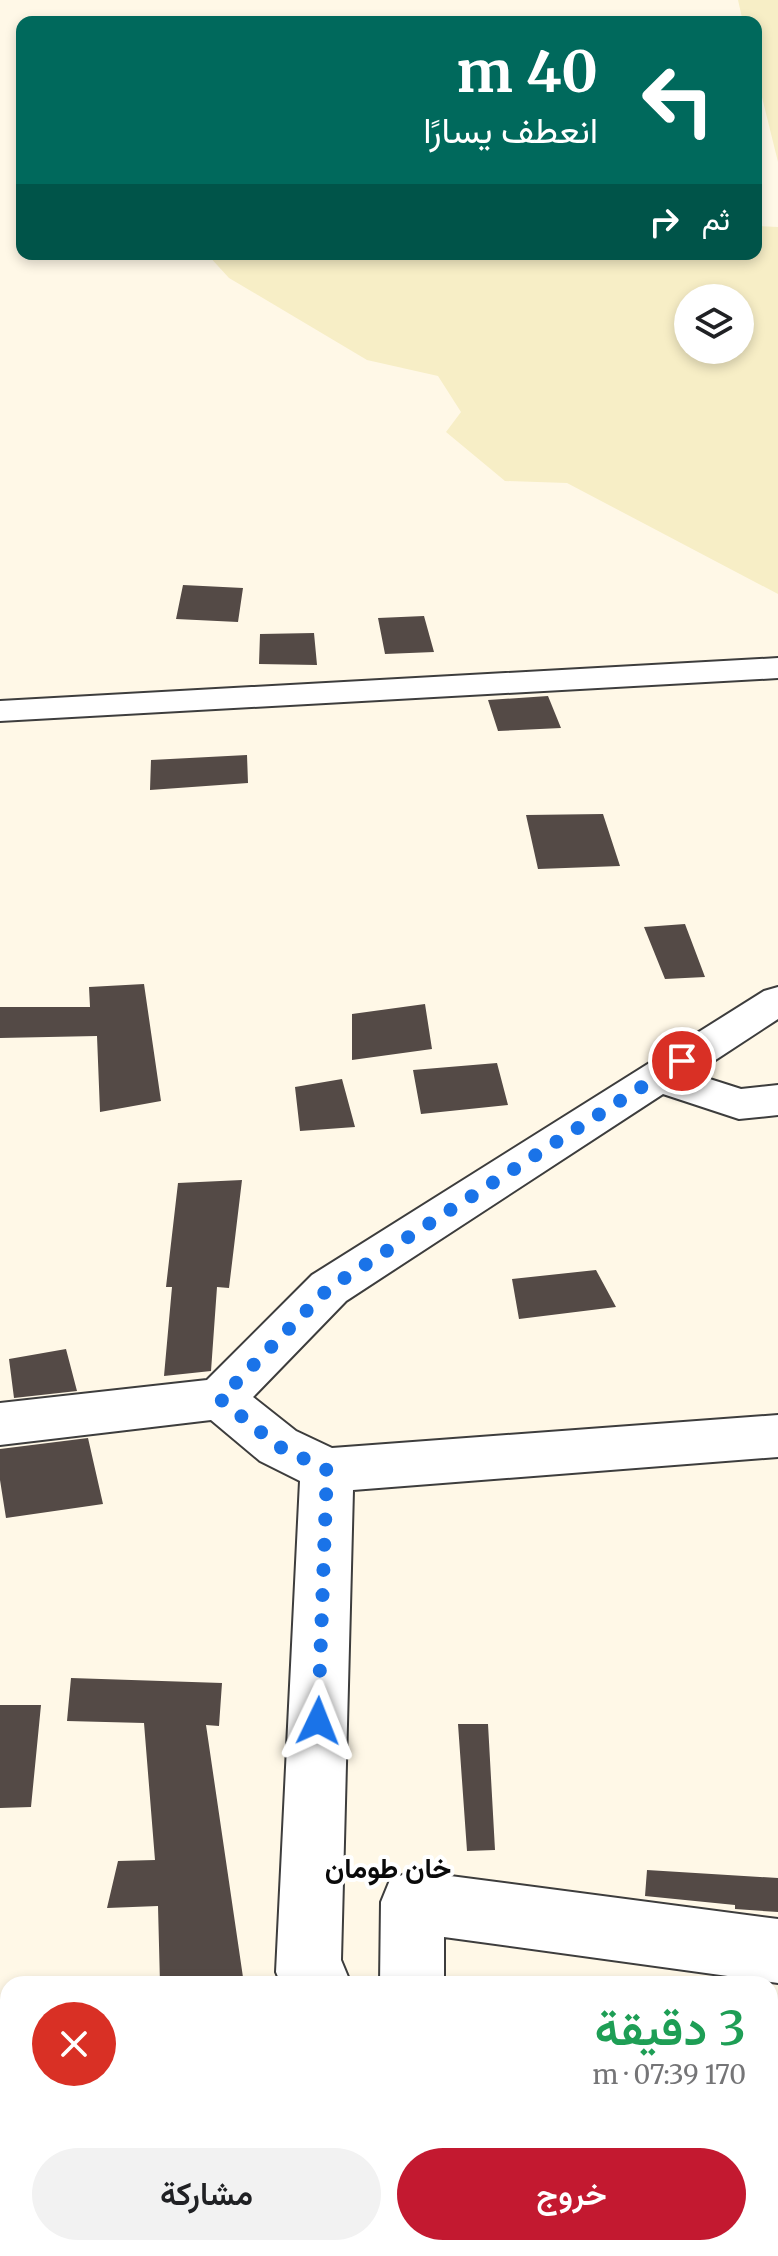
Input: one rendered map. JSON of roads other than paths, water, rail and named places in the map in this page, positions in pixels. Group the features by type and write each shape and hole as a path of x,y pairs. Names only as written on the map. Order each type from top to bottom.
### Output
{"street":[{"path":"0,711 778,668"},
{"path":"0,1424 220,1399 329,1288 778,1000"},
{"path":"658,1077 739,1104 778,1100"},
{"path":"220,1399 278,1446 327,1470 778,1436"},
{"path":"312,1976 308,1972 327,1470"},
{"path":"412,1976 412,1902 778,1951"}],"district":[{"name":"خان طومان","path":"388,1868"}]}
